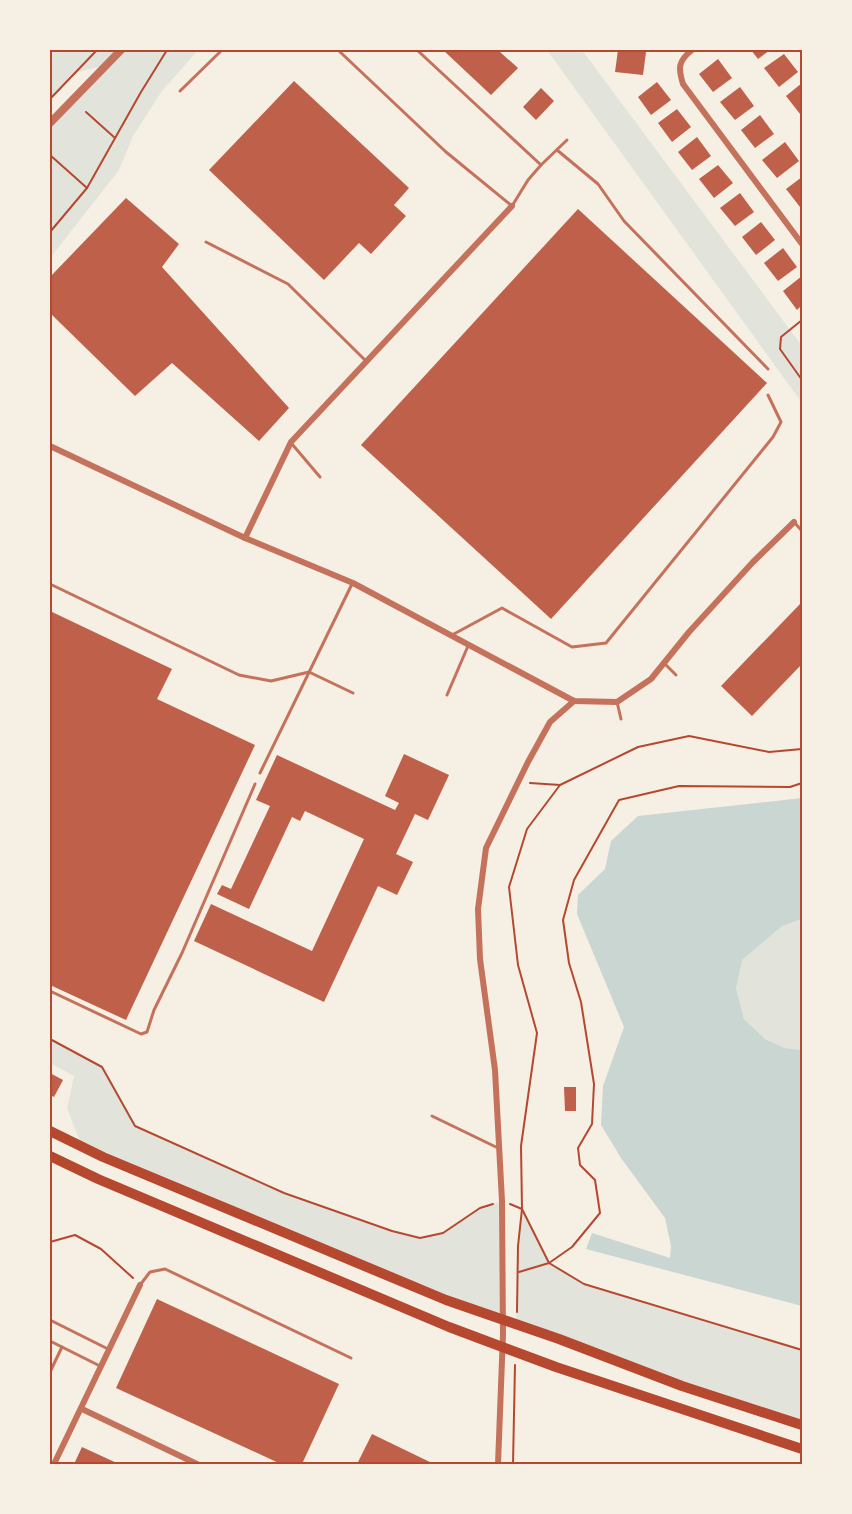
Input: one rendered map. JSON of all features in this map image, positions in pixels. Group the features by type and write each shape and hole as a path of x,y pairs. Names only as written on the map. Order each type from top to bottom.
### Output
{"main road":[{"path":"50,1131 103,1157 447,1300 559,1339 682,1386 802,1425"},
{"path":"50,1156 98,1179 449,1327 556,1367 802,1449"}],"street":[{"path":"50,123 121,50"},
{"path":"692,50 683,57 678,67 683,84 802,244"},
{"path":"245,537 291,442 512,206"},
{"path":"50,446 245,537 353,583 574,701 617,702 651,679 689,632 745,570 794,522"},
{"path":"498,1464 503,1334 502,1201 495,1070 480,959 478,909 486,848 550,722 574,701"},
{"path":"54,1464 140,1285"},
{"path":"82,1409 197,1464"}],"lane":[{"path":"180,91 222,50"},
{"path":"338,50 446,152 512,206 528,180 567,140"},
{"path":"417,50 541,165"},
{"path":"557,150 598,184 624,221 768,369"},
{"path":"206,242 288,284 366,361"},
{"path":"452,635 502,608 572,647 606,643 773,437 781,422 768,395"},
{"path":"291,442 320,477"},
{"path":"794,522 802,531"},
{"path":"260,774 353,583"},
{"path":"50,584 239,675 271,681 309,672 352,693"},
{"path":"447,695 469,644"},
{"path":"664,663 676,675"},
{"path":"617,702 621,719"},
{"path":"50,991 141,1034 147,1032 154,1011 182,953 255,784"},
{"path":"432,1116 499,1149"},
{"path":"140,1285 150,1272 165,1269 351,1358"},
{"path":"50,1320 110,1350"},
{"path":"50,1341 101,1367"},
{"path":"50,1372 62,1347"}],"path":[{"path":"50,97 97,50"},
{"path":"50,232 87,188 167,50"},
{"path":"86,111 115,138"},
{"path":"50,155 87,188"},
{"path":"802,320 781,337 780,349 802,380"},
{"path":"802,749 770,752 688,736 638,747 560,785 527,829 509,888 518,965 537,1033 521,1146 522,1209 549,1263 584,1284 802,1350"},
{"path":"519,782 560,785"},
{"path":"518,1272 549,1263 572,1247 600,1213 595,1180 580,1165 578,1148 592,1124 594,1084 581,1002 568,963 562,920 574,880 619,800 679,786 790,787 802,783"},
{"path":"50,1039 102,1067 135,1126 284,1193 392,1231 420,1238 443,1233 480,1208 502,1201 522,1209"},
{"path":"50,1242 75,1235 101,1249 140,1285"}],"shaded area":[{"path":"50,50 198,50 162,91 133,136 119,170 50,258 50,123 103,66 74,73 50,99"},
{"path":"547,50 582,50 802,346 802,403"},
{"path":"802,798 802,919 782,926 742,960 736,988 744,1019 765,1039 785,1048 802,1050 802,1306 586,1249 592,1233 670,1258 671,1246 665,1218 621,1158 601,1125 603,1086 624,1027 577,914 578,895 605,869 611,841 638,816"},
{"path":"802,919 802,1050 785,1048 765,1039 744,1019 736,988 741,960 782,926"},
{"path":"50,1039 102,1067 135,1126 284,1193 392,1231 420,1238 443,1233 480,1208 502,1201 503,1320 82,1147 67,1108 74,1076 50,1063"},
{"path":"522,1209 549,1263 584,1284 802,1350 802,1425 516,1322 518,1246"}],"building":[{"path":"443,50 501,50 500,52 518,68 491,95"},
{"path":"618,50 646,52 643,75 615,72"},
{"path":"751,50 770,50 758,59"},
{"path":"784,54 798,72 779,87 764,68"},
{"path":"718,59 732,78 713,92 699,74"},
{"path":"294,81 409,188 394,205 406,216 371,254 359,243 324,280 209,170"},
{"path":"657,82 671,100 651,115 638,97"},
{"path":"802,83 802,113 800,114 786,96"},
{"path":"740,87 754,106 735,120 720,102"},
{"path":"541,88 554,101 536,120 523,107"},
{"path":"677,109 691,127 672,142 658,123"},
{"path":"760,115 774,134 755,148 741,130"},
{"path":"697,137 711,156 692,170 678,152"},
{"path":"785,142 799,161 777,178 762,160"},
{"path":"718,165 733,183 714,198 699,179"},
{"path":"802,177 802,206 800,207 786,189"},
{"path":"740,193 754,212 735,226 720,208"},
{"path":"126,198 179,244 162,267 289,408 259,441 172,363 135,396 50,313 50,277"},
{"path":"578,209 767,383 551,619 361,445"},
{"path":"761,222 775,240 756,255 742,237"},
{"path":"783,248 797,267 778,281 764,263"},
{"path":"802,276 802,305 797,310 783,291"},
{"path":"800,604 802,606 802,667 801,665 752,716 721,686"},
{"path":"50,611 172,669 157,699 255,745 126,1020 50,985"},
{"path":"404,754 449,775 428,820 415,814 396,854 413,862 397,895 378,886 324,1002 194,941 211,904 312,951 364,839 305,811 300,821 292,817 249,909 217,894 222,885 231,889 270,806 256,800 277,755 395,810 399,803 385,796"},
{"path":"50,1073 63,1080 54,1097 50,1095"},
{"path":"564,1087 576,1087 576,1111 565,1111"},
{"path":"157,1299 339,1384 302,1464 281,1464 116,1388"},
{"path":"372,1434 434,1464 357,1464"},
{"path":"82,1447 119,1464 74,1464"}]}
